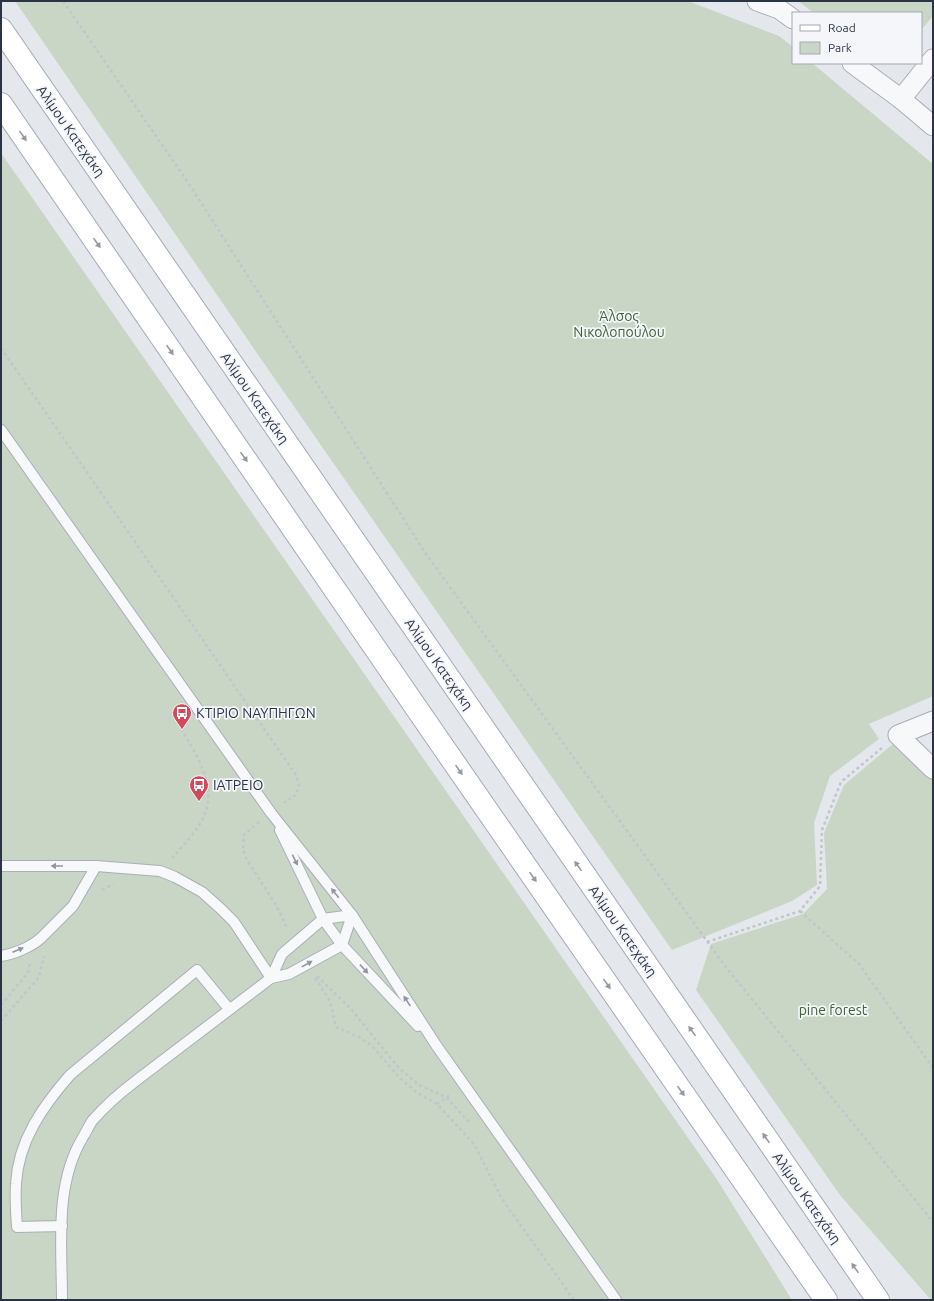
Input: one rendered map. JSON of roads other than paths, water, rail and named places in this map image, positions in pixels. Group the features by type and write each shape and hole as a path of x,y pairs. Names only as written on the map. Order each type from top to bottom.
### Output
{"main road":[{"name":"Αλίμου Κατεχάκη","path":"1,29 878,1300"},
{"path":"1,104 826,1300"}],"street":[{"path":"757,1 779,9 792,18"},
{"path":"900,99 933,59"},
{"path":"853,64 933,126"},
{"path":"933,721 898,735 933,769"}],"lane":[{"path":"1,430 271,813 352,915 436,1045 616,1300"},
{"path":"271,813 324,919 342,945 436,1045"},
{"path":"1,866 96,866 160,871 188,884 212,899 234,922 271,978"},
{"path":"1,956 7,955 35,943 73,906 96,866"},
{"path":"271,978 282,954 324,919 352,915"},
{"path":"62,1300 62,1226 64,1192 71,1160 92,1122 121,1093 137,1080 271,978 289,974 342,945 352,915"},
{"path":"62,1226 17,1227 16,1183 20,1156 34,1124 52,1095 70,1075 197,970 229,1009"}],"place":[{"name":"ΚΤΙΡΙΟ ΝΑΥΠΗΓΩΝ","path":"182,730"},
{"name":"ΙΑΤΡΕΙΟ","path":"199,802"}],"park label":[{"name":"Άλσος Νικολοπούλου","path":"619,324"},
{"name":"pine forest","path":"833,1010"}]}
